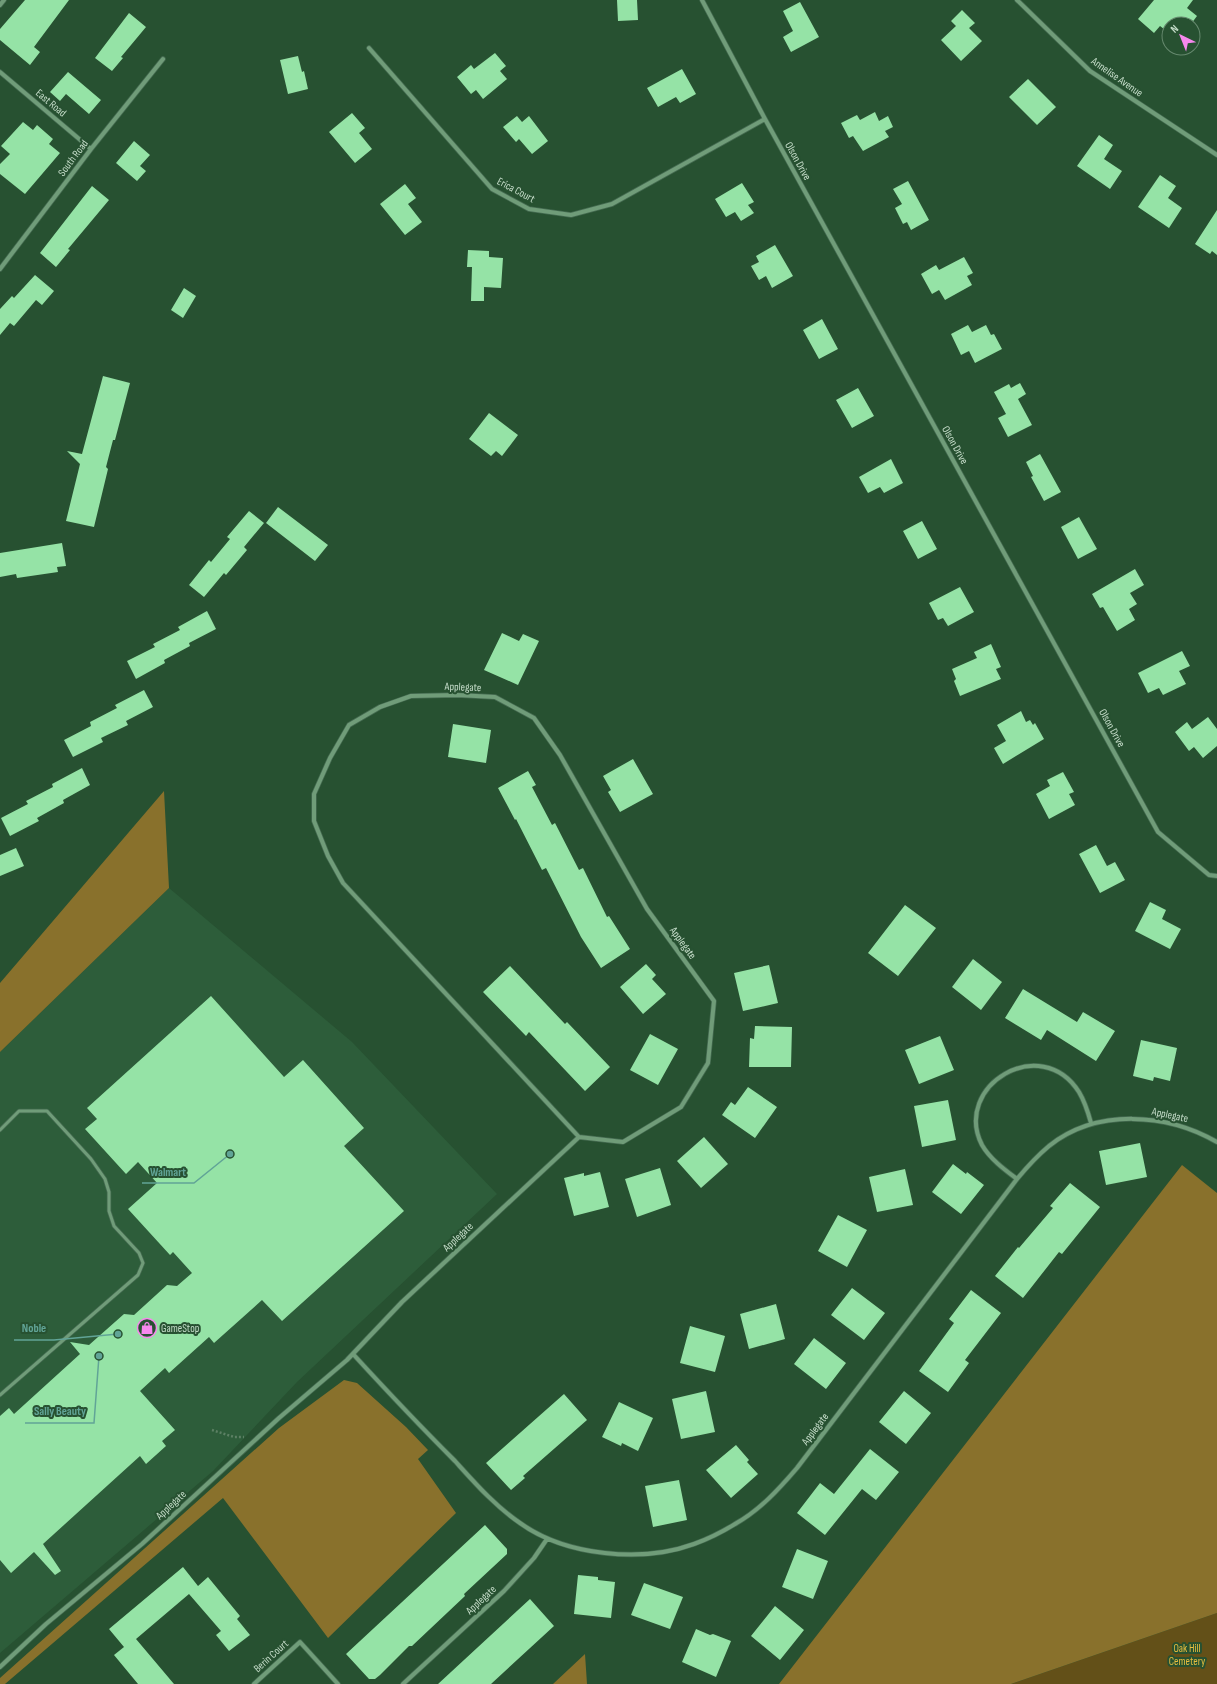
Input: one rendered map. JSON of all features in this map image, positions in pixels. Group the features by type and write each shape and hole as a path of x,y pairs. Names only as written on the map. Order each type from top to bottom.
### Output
{"street":[{"path":"0,5 4,0"},
{"name":"Olson Drive","path":"702,0 765,119 1158,832 1209,875 1217,876"},
{"name":"Annelise Avenue","path":"1017,0 1090,71 1217,155"},
{"name":"Erica Court","path":"369,48 492,189 528,209 571,215 612,204 765,119"},
{"name":"South Road","path":"0,269 91,148 163,59"},
{"name":"East Road","path":"0,72 91,148"},
{"name":"Applegate","path":"0,1667 46,1624 142,1544 258,1437 353,1354 402,1302 579,1137 623,1142 681,1107 708,1063 714,1000 647,909 560,755 534,718 495,697 457,695 411,696 380,707 349,725 330,758 314,794 314,821 328,856 343,882 579,1137"},
{"path":"1017,1179 995,1161 983,1146 977,1131 979,1106 988,1088 1002,1074 1019,1067 1032,1066 1049,1068 1061,1074 1079,1092 1087,1108 1091,1123"},
{"name":"Applegate","path":"353,1354 494,1502 520,1524 547,1539 595,1552 620,1554 649,1553 694,1544 736,1524 760,1507 777,1491 797,1468 1017,1179 1033,1160 1050,1144 1091,1123 1120,1119 1154,1119 1192,1129 1217,1142"},
{"name":"Applegate","path":"403,1684 504,1590 534,1558 547,1539"},
{"name":"Berin Court","path":"254,1684 300,1642 338,1684"}],"lane":[{"path":"0,1130 19,1111 47,1111 91,1159 105,1179 109,1192 109,1211 114,1226 139,1253 143,1263 138,1275 0,1395"}],"path":[{"path":"212,1430 234,1437 258,1437"}],"shaded area":[{"path":"164,791 169,888 0,1052 0,983"},
{"path":"169,888 352,1042 497,1194 297,1382 213,1471 0,1653 0,1052"},
{"path":"1182,1165 1217,1193 1217,1613 1011,1684 779,1684"},
{"path":"344,1380 357,1383 406,1427 428,1450 418,1459 456,1513 328,1638 223,1498 5,1684 0,1684 0,1678 279,1428"},
{"path":"585,1654 587,1684 553,1684"}],"green space":[{"name":"Oak Hill Cemetery","path":"1217,1613 1217,1684 1011,1684"}],"building":[{"path":"25,0 69,0 34,47 40,52 30,65 0,40 0,29"},
{"path":"617,0 637,0 638,20 618,21"},
{"path":"1154,0 1193,0 1187,8 1197,16 1161,16 1161,27 1160,26 1154,33 1138,19"},
{"path":"800,2 819,37 791,52 783,37 793,31 783,11"},
{"path":"962,10 975,23 969,28 982,41 961,61 941,40 956,26 951,21"},
{"path":"129,13 146,27 121,57 123,58 112,71 95,58"},
{"path":"495,53 506,66 500,71 507,79 483,99 476,90 471,94 457,77 471,65 474,69"},
{"path":"298,56 302,72 304,71 308,89 288,94 280,60"},
{"path":"682,69 696,94 680,103 676,97 658,107 647,88"},
{"path":"68,72 101,100 89,114 66,94 60,101 50,92"},
{"path":"1028,79 1056,107 1037,125 1009,97"},
{"path":"875,112 879,121 888,116 893,127 885,131 889,137 863,151 853,136 849,138 841,123 857,115 860,120"},
{"path":"352,113 365,128 359,133 372,149 355,163 329,132"},
{"path":"517,116 522,122 529,116 548,141 532,154 519,139 516,142 503,127"},
{"path":"23,122 33,130 37,125 53,139 49,144 60,153 25,194 0,174 0,164 10,154 1,146"},
{"path":"1099,135 1113,145 1104,159 1122,171 1110,189 1077,166"},
{"path":"134,141 150,155 140,166 146,171 137,181 116,163"},
{"path":"1160,175 1176,186 1168,198 1182,208 1169,228 1138,207"},
{"path":"908,181 929,220 911,230 907,222 903,224 895,208 902,204 893,189"},
{"path":"742,183 754,202 748,205 754,213 741,221 735,212 726,217 715,199"},
{"path":"405,184 416,198 408,204 422,222 405,235 380,204"},
{"path":"92,186 109,200 68,249 70,250 56,267 40,253"},
{"path":"1217,210 1217,255 1212,251 1210,254 1195,244"},
{"path":"775,245 793,276 772,288 766,276 759,280 751,266 759,262 756,256"},
{"path":"468,250 489,251 489,257 503,258 501,288 484,287 484,301 471,301 472,267 467,267"},
{"path":"964,257 973,273 967,276 972,285 945,300 939,290 932,294 921,274 936,265 939,270"},
{"path":"35,275 54,291 42,305 36,300 14,326 10,323 0,335 0,309 12,296 14,298"},
{"path":"184,288 196,296 183,318 171,310"},
{"path":"822,319 838,349 819,359 803,330"},
{"path":"968,325 972,332 986,325 991,335 994,334 1002,349 975,363 969,351 961,355 951,334"},
{"path":"103,376 130,383 115,440 113,440 106,467 108,469 94,527 66,521 80,464 67,451 82,454"},
{"path":"1020,383 1026,394 1018,399 1032,425 1008,437 998,418 1006,414 994,392 1009,384 1011,388"},
{"path":"858,388 874,416 852,428 836,400"},
{"path":"489,413 518,435 502,456 496,451 491,456 469,439"},
{"path":"1040,454 1061,492 1044,501 1031,477 1033,476 1026,462"},
{"path":"891,459 903,483 884,493 880,487 868,493 859,477"},
{"path":"278,507 328,545 315,561 266,523"},
{"path":"249,511 264,523 244,547 247,550 226,575 224,573 204,597 189,585 209,560 211,562 230,539 227,537"},
{"path":"1079,517 1097,549 1078,559 1061,527"},
{"path":"922,521 937,549 918,559 903,531"},
{"path":"62,543 66,566 57,567 58,572 17,578 16,574 0,577 0,553"},
{"path":"1135,569 1144,585 1130,593 1137,604 1129,609 1135,620 1117,631 1103,607 1100,608 1092,594"},
{"path":"960,587 974,612 948,626 943,618 938,620 929,603"},
{"path":"207,611 216,629 189,643 190,646 164,660 165,663 136,679 127,661 155,647 153,644 180,630 178,627"},
{"path":"502,633 519,641 523,634 539,641 518,685 484,670"},
{"path":"991,644 1001,667 996,669 1001,679 960,696 954,681 956,679 952,669 977,658 974,652"},
{"path":"1182,651 1190,666 1179,671 1186,684 1163,695 1159,688 1148,693 1138,673"},
{"path":"144,690 153,707 126,721 128,725 101,738 103,742 73,757 64,740 91,726 90,722 117,708 115,705"},
{"path":"1021,711 1026,722 1030,720 1033,725 1035,723 1044,739 1003,764 994,748 1006,741 997,725"},
{"path":"1208,717 1217,729 1217,746 1203,758 1194,747 1189,751 1175,732 1187,722 1192,729"},
{"path":"453,724 491,730 486,763 448,757"},
{"path":"633,759 653,794 620,812 608,792 611,790 603,776"},
{"path":"82,768 90,785 63,800 64,803 37,818 39,821 10,836 1,818 28,804 26,801 53,787 52,784"},
{"path":"528,771 536,785 532,787 552,825 555,823 579,870 583,868 607,917 609,916 630,949 601,968 581,937 546,868 542,870 516,819 515,820 498,788"},
{"path":"1063,772 1074,792 1069,794 1075,805 1049,819 1036,794 1050,786 1047,780"},
{"path":"1096,845 1107,866 1115,862 1125,880 1100,893 1079,854"},
{"path":"16,848 24,866 0,876 0,855"},
{"path":"1150,902 1166,910 1162,919 1181,929 1170,949 1135,931"},
{"path":"905,905 936,928 898,976 868,953"},
{"path":"973,959 1002,982 981,1010 952,987"},
{"path":"646,964 656,975 652,979 666,994 643,1014 620,987"},
{"path":"769,965 778,1003 743,1011 734,973"},
{"path":"510,966 565,1024 567,1022 610,1067 585,1091 529,1032 526,1036 483,992"},
{"path":"1023,989 1077,1022 1083,1012 1115,1031 1096,1061 1047,1030 1041,1040 1005,1018"},
{"path":"211,996 284,1077 303,1060 364,1128 344,1146 404,1211 282,1321 262,1300 214,1343 209,1337 169,1373 165,1368 140,1391 175,1430 162,1441 166,1446 146,1464 140,1456 43,1544 61,1571 55,1575 34,1552 11,1573 0,1560 0,1416 9,1408 14,1414 80,1354 70,1342 89,1345 124,1314 134,1315 167,1285 177,1286 192,1273 173,1252 170,1255 128,1209 157,1183 138,1162 126,1174 85,1129 97,1119 87,1108"},
{"path":"755,1026 792,1027 791,1067 749,1067 750,1038 754,1039"},
{"path":"650,1034 678,1049 658,1085 630,1070"},
{"path":"940,1036 954,1070 919,1084 905,1050"},
{"path":"1141,1040 1177,1048 1170,1081 1154,1077 1153,1081 1133,1076"},
{"path":"748,1087 777,1107 755,1138 722,1115 731,1102 735,1105"},
{"path":"948,1100 956,1140 922,1147 914,1106"},
{"path":"704,1137 728,1164 701,1188 677,1161"},
{"path":"1140,1143 1147,1177 1106,1185 1099,1151"},
{"path":"953,1164 966,1174 967,1172 984,1185 961,1214 932,1192"},
{"path":"660,1168 671,1205 637,1217 625,1179"},
{"path":"905,1169 913,1205 877,1212 869,1177"},
{"path":"600,1172 609,1207 574,1216 564,1178 584,1173 584,1176"},
{"path":"1070,1183 1100,1207 1062,1254 1059,1252 1023,1298 995,1276 1018,1247 1019,1248 1053,1208 1050,1206"},
{"path":"838,1215 867,1230 847,1267 818,1251"},
{"path":"852,1288 885,1313 864,1340 831,1315"},
{"path":"971,1290 1001,1313 965,1360 969,1363 948,1392 919,1371 954,1323 949,1319"},
{"path":"776,1304 785,1339 749,1349 740,1314"},
{"path":"690,1326 725,1336 715,1372 680,1363"},
{"path":"814,1338 846,1363 826,1389 794,1364"},
{"path":"706,1391 715,1432 681,1439 672,1399"},
{"path":"904,1391 931,1413 906,1444 879,1422"},
{"path":"564,1394 587,1420 523,1476 525,1478 511,1490 486,1463"},
{"path":"619,1402 653,1418 638,1451 622,1443 621,1446 602,1437"},
{"path":"736,1445 749,1460 747,1462 758,1474 731,1498 706,1470"},
{"path":"870,1449 899,1472 876,1500 862,1489 825,1535 797,1513 820,1483 834,1494"},
{"path":"679,1480 687,1520 653,1527 645,1486"},
{"path":"485,1525 507,1549 507,1554 464,1594 465,1596 412,1646 409,1646 380,1675 375,1679 369,1679 346,1654"},
{"path":"797,1549 828,1561 813,1599 782,1587"},
{"path":"183,1567 198,1586 208,1577 240,1616 237,1619 250,1635 229,1651 216,1635 221,1631 189,1594 136,1639 174,1684 138,1684 114,1655 124,1647 109,1629"},
{"path":"578,1575 598,1577 598,1580 615,1582 611,1618 574,1614"},
{"path":"644,1583 683,1597 670,1629 631,1615"},
{"path":"530,1599 554,1626 491,1684 438,1684"},
{"path":"775,1606 804,1630 780,1660 751,1636"},
{"path":"696,1629 731,1641 716,1677 682,1662"}],"place":[{"name":"Walmart","path":"230,1154"},
{"name":"GameStop","path":"147,1328"},
{"name":"Noble","path":"118,1334"},
{"name":"Sally Beauty","path":"99,1356"}]}
